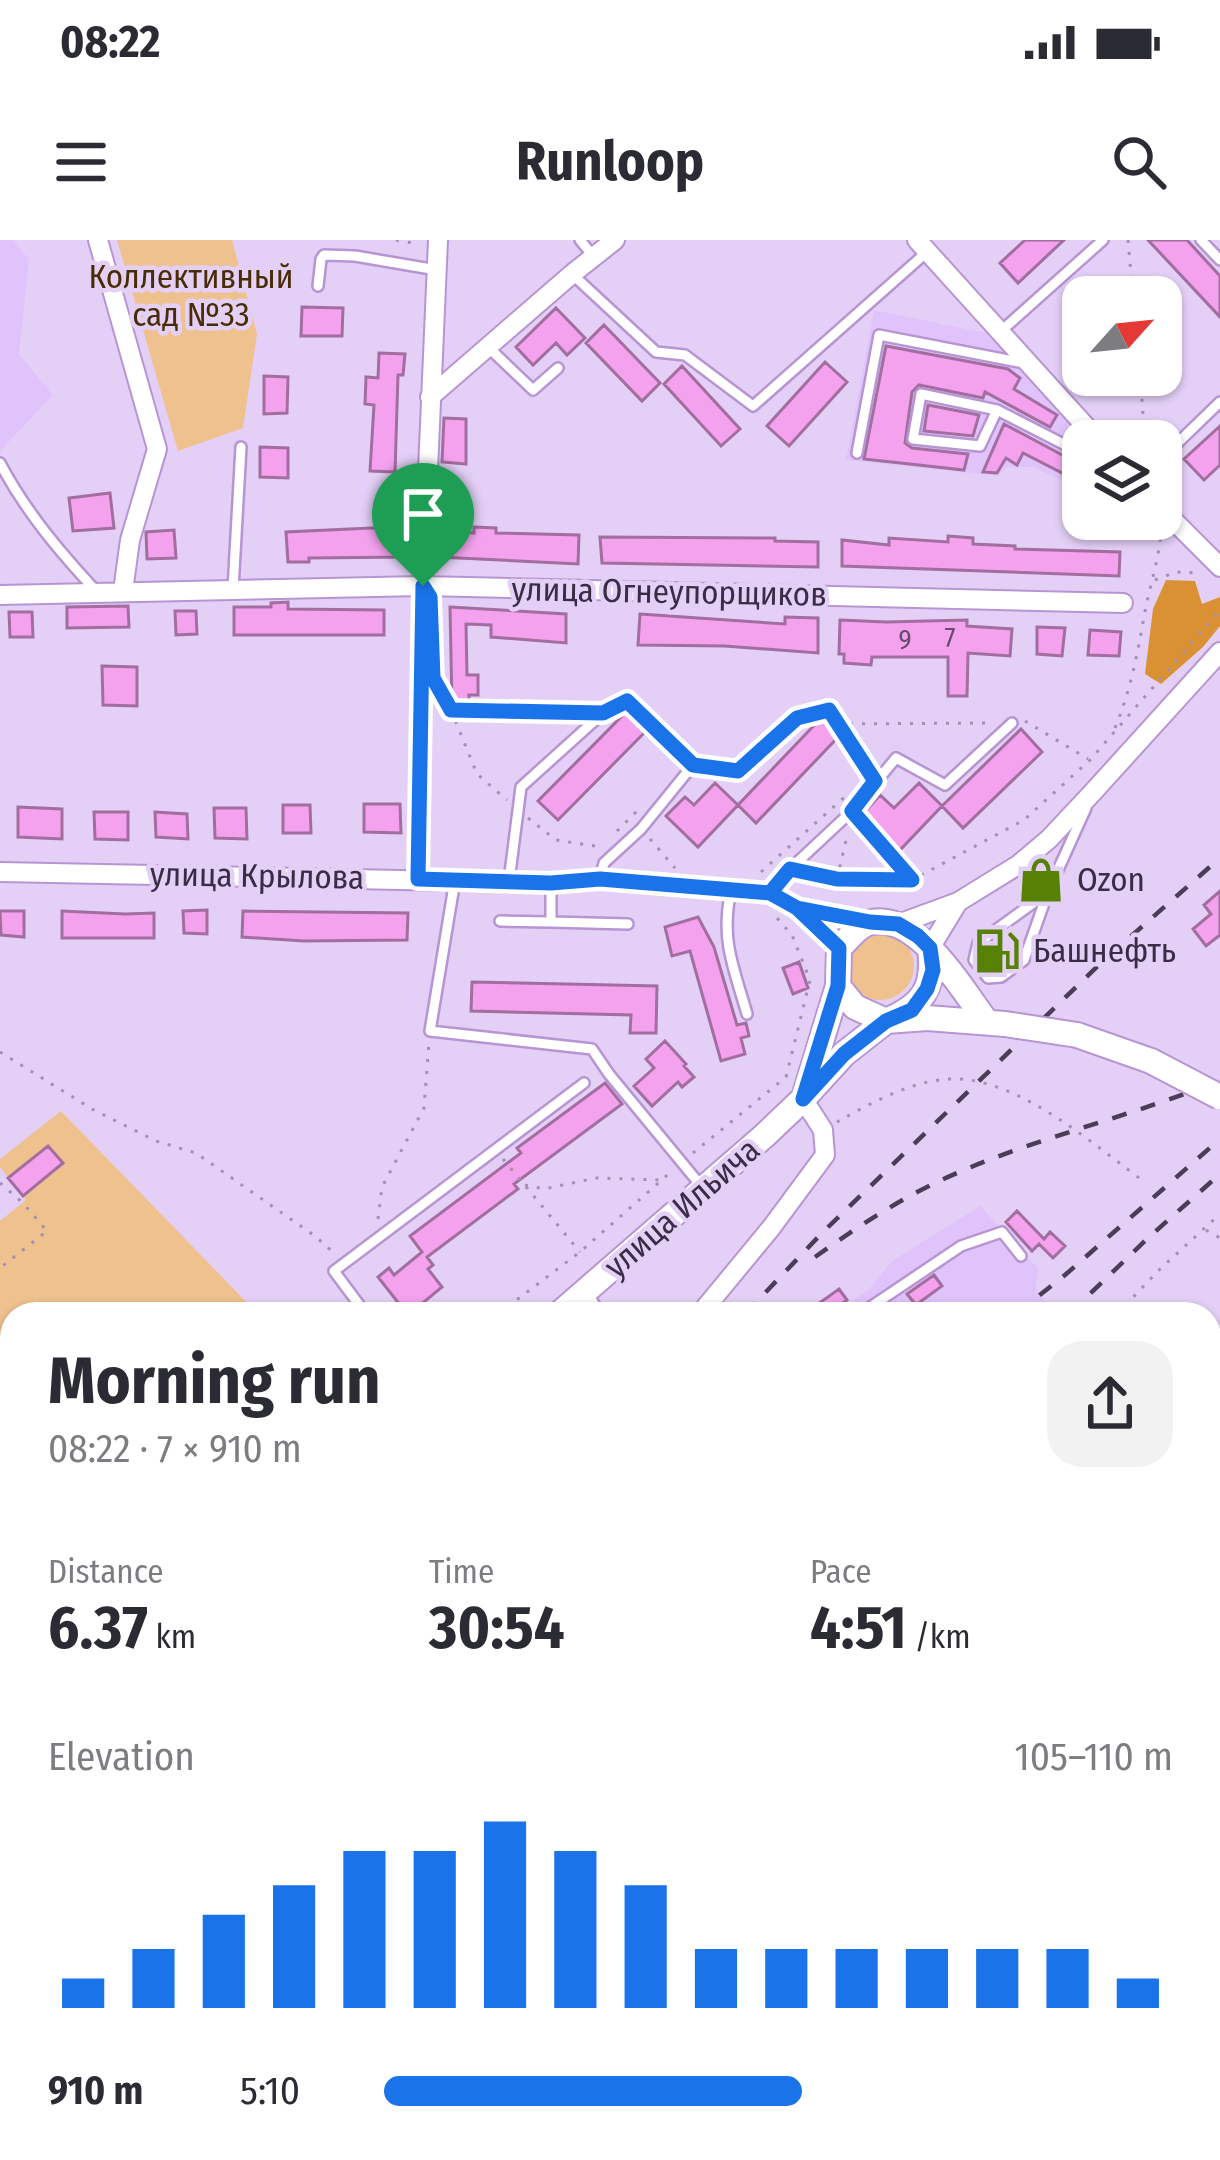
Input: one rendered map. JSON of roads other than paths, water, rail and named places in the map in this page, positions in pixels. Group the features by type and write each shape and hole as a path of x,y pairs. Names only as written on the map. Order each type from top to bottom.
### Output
{"street":[{"path":"98,240 157,449 130,540 123,591"},
{"path":"430,397 615,240"},
{"path":"418,879 423,586 438,243"},
{"path":"922,246 1081,420"},
{"path":"1182,529 1220,567"},
{"name":"улица Огнеупорщиков","path":"0,595 423,586 1123,603"},
{"path":"797,908 898,924 958,902 1018,865 1049,838 1220,652"},
{"name":"улица Крылова","path":"0,872 551,883 600,879 770,893 797,908"},
{"path":"886,1021 912,1010 927,989 933,970 930,948 958,902"},
{"path":"797,908 839,948"},
{"path":"710,1302 825,1155 823,1130 803,1099 838,986 839,948 870,922"},
{"path":"898,924 918,936 996,1022"},
{"path":"838,986 855,1007 886,1021 996,1022 1077,1035 1151,1061 1220,1097"},
{"name":"улица Ильича","path":"594,1302 703,1189 803,1099 844,1054 886,1021"}],"lane":[{"path":"580,240 594,257"},
{"path":"1000,332 1103,240"},
{"path":"1201,240 1220,260"},
{"path":"572,274 656,352 686,355 753,406 922,246"},
{"path":"318,286 324,255 436,269"},
{"path":"857,453 879,335 1029,364"},
{"path":"489,348 533,391 558,368"},
{"path":"997,410 980,446 913,439 921,394 997,410 1062,443"},
{"path":"1182,438 1220,401"},
{"path":"232,589 241,448"},
{"path":"0,463 50,541 97,592"},
{"path":"508,881 520,787 603,713"},
{"path":"600,879 604,862 641,829 693,765 738,771 797,718"},
{"path":"770,893 852,811 896,758 945,785 1012,723"},
{"path":"1048,892 978,943 974,960 988,978 1001,977 1024,960 1048,892 1093,793"},
{"path":"455,880 430,1031 592,1049 703,1189"},
{"path":"551,883 551,922"},
{"path":"731,890 726,942 747,1014"},
{"path":"500,921 628,924"},
{"path":"357,1302 334,1270 584,1083"},
{"path":"878,1302 961,1246 1002,1232 1022,1256"}],"railway":[{"path":"756,1302 1104,960 1220,858"},
{"path":"815,1257 903,1200 968,1168 1220,1080"},
{"path":"1031,1302 1220,1139"},
{"path":"1081,1302 1220,1174"}],"place":[{"name":"Ozon","path":"1041,880"},
{"name":"Башнефть","path":"997,951"}],"park label":[{"name":"Коллективный сад №33","path":"191,296"}]}
